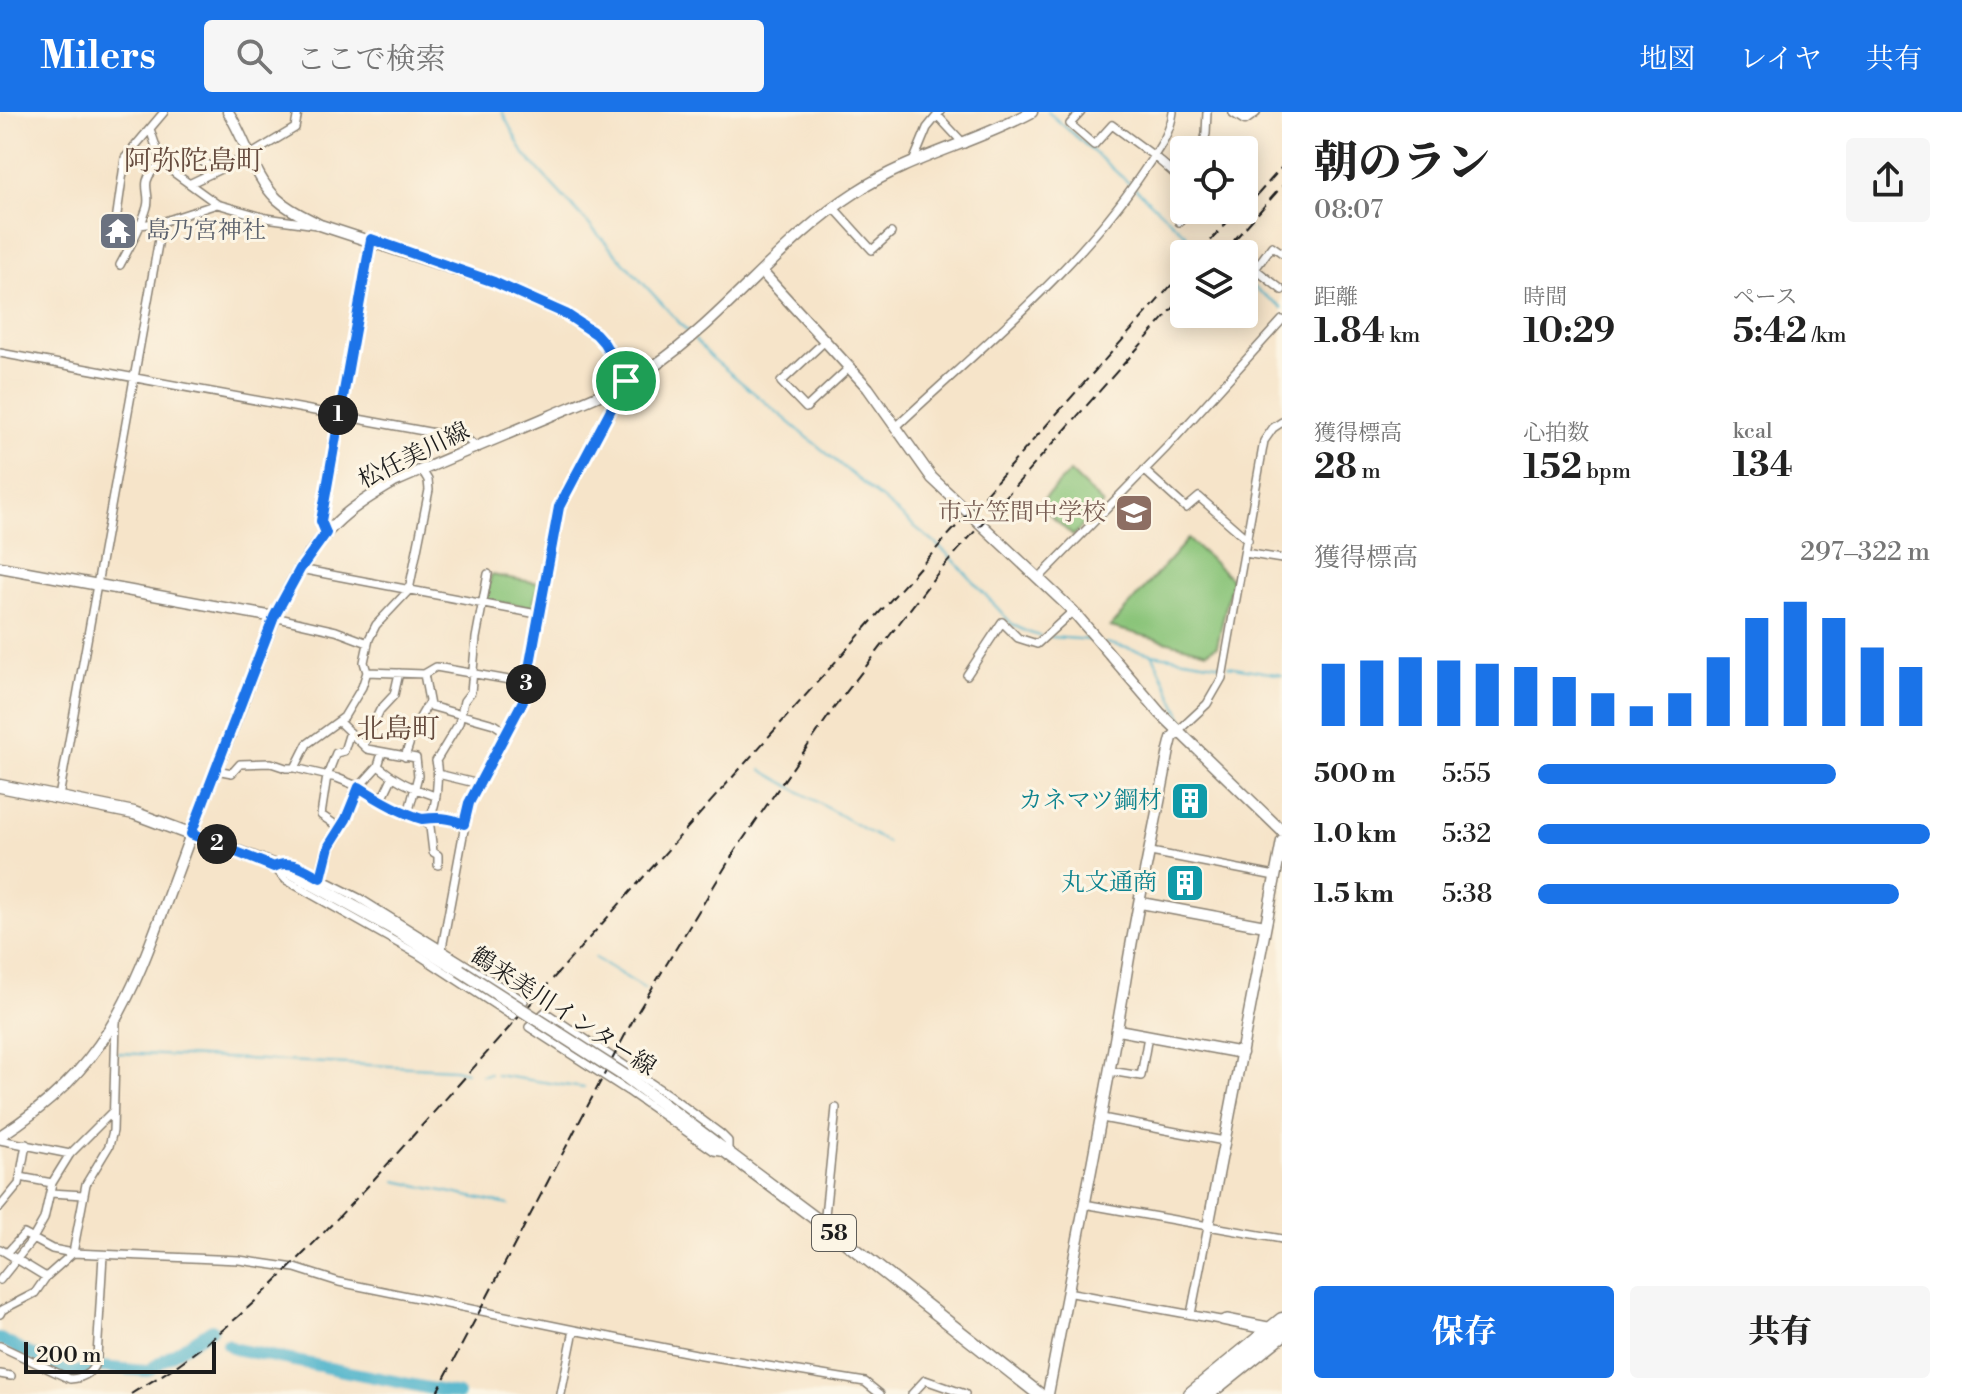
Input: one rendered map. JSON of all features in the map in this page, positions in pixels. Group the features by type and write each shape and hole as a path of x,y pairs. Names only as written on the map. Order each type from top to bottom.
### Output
{"highway":[{"path":"1191,1394 1274,1328"},
{"path":"1207,1394 1274,1328"}],"main road":[{"name":"鶴来美川インター線","path":"0,786 134,813 291,872 394,929 625,1076 824,1225 1039,1394"}],"street":[{"path":"164,112 125,158 116,221 142,224 162,222 217,204"},
{"path":"228,112 264,182 279,201 294,212 320,225 371,239 494,282 566,314 596,334 626,381 559,507 523,701 469,803 442,948"},
{"path":"191,183 250,155 295,128 298,112"},
{"name":"松任美川線","path":"0,1138 71,1081 116,1022 135,985 274,617 300,569 326,533 364,501 394,482 598,396 655,365 834,208 867,185 913,162 964,144 1032,112"},
{"path":"1081,112 1070,124 1094,145 1112,125 1170,170"},
{"path":"896,427 1079,254 1154,156 1168,134 1173,112"},
{"path":"1205,136 1207,112"},
{"path":"1234,112 1250,116"},
{"path":"913,162 927,128 938,113 964,144"},
{"path":"150,129 162,164 217,204 296,224 320,225"},
{"path":"120,265 142,224 149,200 147,180 162,164 196,157 216,171"},
{"path":"834,208 872,250 891,233"},
{"path":"59,797 162,222"},
{"path":"326,533 321,521 371,239"},
{"path":"1264,240 1282,253"},
{"path":"1272,246 1255,269 1282,290"},
{"path":"762,272 849,368 932,478 1073,611 1103,647 1282,831"},
{"path":"1039,578 1282,320"},
{"path":"825,341 781,382 806,408 849,368"},
{"path":"0,353 467,439 476,447"},
{"path":"1048,1394 1169,750 1172,738 1207,704 1226,665 1264,441 1273,428 1282,422"},
{"path":"295,768 301,762 307,744 339,722 362,687 367,672 364,662 368,643 376,625 409,590 429,490 422,470"},
{"path":"1144,470 1186,508 1199,497 1248,540"},
{"path":"1245,553 1282,559"},
{"path":"0,567 274,617 336,631 368,643"},
{"path":"300,569 537,614"},
{"path":"428,817 433,813 438,774 436,761 471,692 476,638 488,574"},
{"path":"967,675 1002,622 1018,638 1037,644 1044,641 1049,632 1073,611"},
{"path":"367,672 424,674 436,667 526,683"},
{"path":"364,744 380,710 394,695 399,673"},
{"path":"424,674 430,706 494,724 506,732"},
{"path":"405,757 415,726 429,702"},
{"path":"339,722 367,749 416,758 418,776 408,814"},
{"path":"340,828 321,815 327,776 336,753 347,748 350,732"},
{"path":"321,878 329,846 346,819 359,787 378,766 382,753"},
{"path":"216,770 232,773 240,764 258,763 295,768 359,787 408,814 464,824"},
{"path":"378,766 392,778 435,796"},
{"path":"438,774 479,784"},
{"path":"381,801 392,778"},
{"path":"428,817 438,865"},
{"path":"1191,1314 1282,841"},
{"path":"1151,852 1275,876"},
{"path":"281,863 292,864 359,898 442,948 524,1001 512,1016 408,948 286,880 274,867 281,863"},
{"path":"1141,903 1265,926"},
{"path":"545,1012 721,1134 728,1141 728,1153 714,1151 529,1027 545,1012"},
{"path":"1,1309 27,1300 46,1277 73,1253 86,1184 109,1146 112,1133 116,1022"},
{"path":"1118,1030 1242,1053"},
{"path":"1110,1071 1141,1076 1148,1036"},
{"path":"824,1225 836,1108"},
{"path":"0,1280 32,1240 44,1219 52,1183 70,1154 113,1111"},
{"path":"1102,1118 1224,1141"},
{"path":"94,1130 112,1133"},
{"path":"0,1138 70,1154"},
{"path":"0,1207 19,1184 26,1144"},
{"path":"20,1177 52,1183"},
{"path":"50,1193 84,1195"},
{"path":"1084,1204 1282,1239"},
{"path":"46,1277 4,1251 24,1234 52,1249 73,1253 239,1260 295,1268 339,1282 574,1330 865,1382 880,1394"},
{"path":"0,1346 70,1379 82,1378 93,1370 97,1357 103,1255"},
{"path":"1067,1292 1274,1328"},
{"path":"1220,1320 1227,1318 1274,1328"},
{"path":"561,1394 574,1330"},
{"path":"0,1374 11,1376"},
{"path":"912,1394 925,1380 965,1394"}],"green space":[{"path":"1070,472 1103,504 1073,536 1042,508 1041,502"},
{"path":"1188,539 1232,579 1217,646 1207,652 1110,627"},
{"path":"491,575 539,583 532,607 486,599"}],"waterway":[{"path":"502,112 524,154 688,332"},
{"path":"1048,112 1130,184"},
{"path":"1135,188 1191,240"},
{"path":"1258,290 1282,308"},
{"path":"695,340 712,358 949,555 1012,624 1040,636"},
{"path":"1051,637 1092,640"},
{"path":"1106,643 1222,665"},
{"path":"1153,655 1184,722"},
{"path":"1228,666 1282,675"},
{"path":"1187,727 1192,736 1282,823"},
{"path":"762,770 888,843"},
{"path":"595,958 645,989"},
{"path":"118,1053 466,1072"},
{"path":"481,1075 490,1074"},
{"path":"496,1075 584,1088"},
{"path":"396,1181 509,1205"},
{"path":"100,1367 147,1371 212,1329"},
{"path":"0,1339 69,1373 87,1370"},
{"path":"227,1344 235,1349 320,1366"},
{"path":"324,1367 458,1394"}],"railway":[{"path":"1258,194 1282,167"},
{"path":"1234,240 1282,186"},
{"path":"1211,240 1226,224"},
{"path":"131,1394 177,1365 233,1321 368,1186 1170,287"},
{"path":"436,1394 634,1018 735,851 834,708 937,574 1170,312"}],"place":[{"name":"島乃宮神社","path":"118,231"},
{"name":"市立笠間中学校","path":"1134,513"},
{"name":"カネマツ鋼材","path":"1190,801"},
{"name":"丸文通商","path":"1185,883"}],"district":[{"name":"阿弥陀島町","path":"194,161"},
{"name":"北島町","path":"398,729"}],"route":[{"path":"371,239 494,282 566,314 596,334 626,381 559,507 523,701 469,803 464,824 444,818 411,816 359,787 346,819 329,846 321,878 292,864 281,863 274,867 191,834 274,617 290,585 326,533 321,521 371,239"}]}
